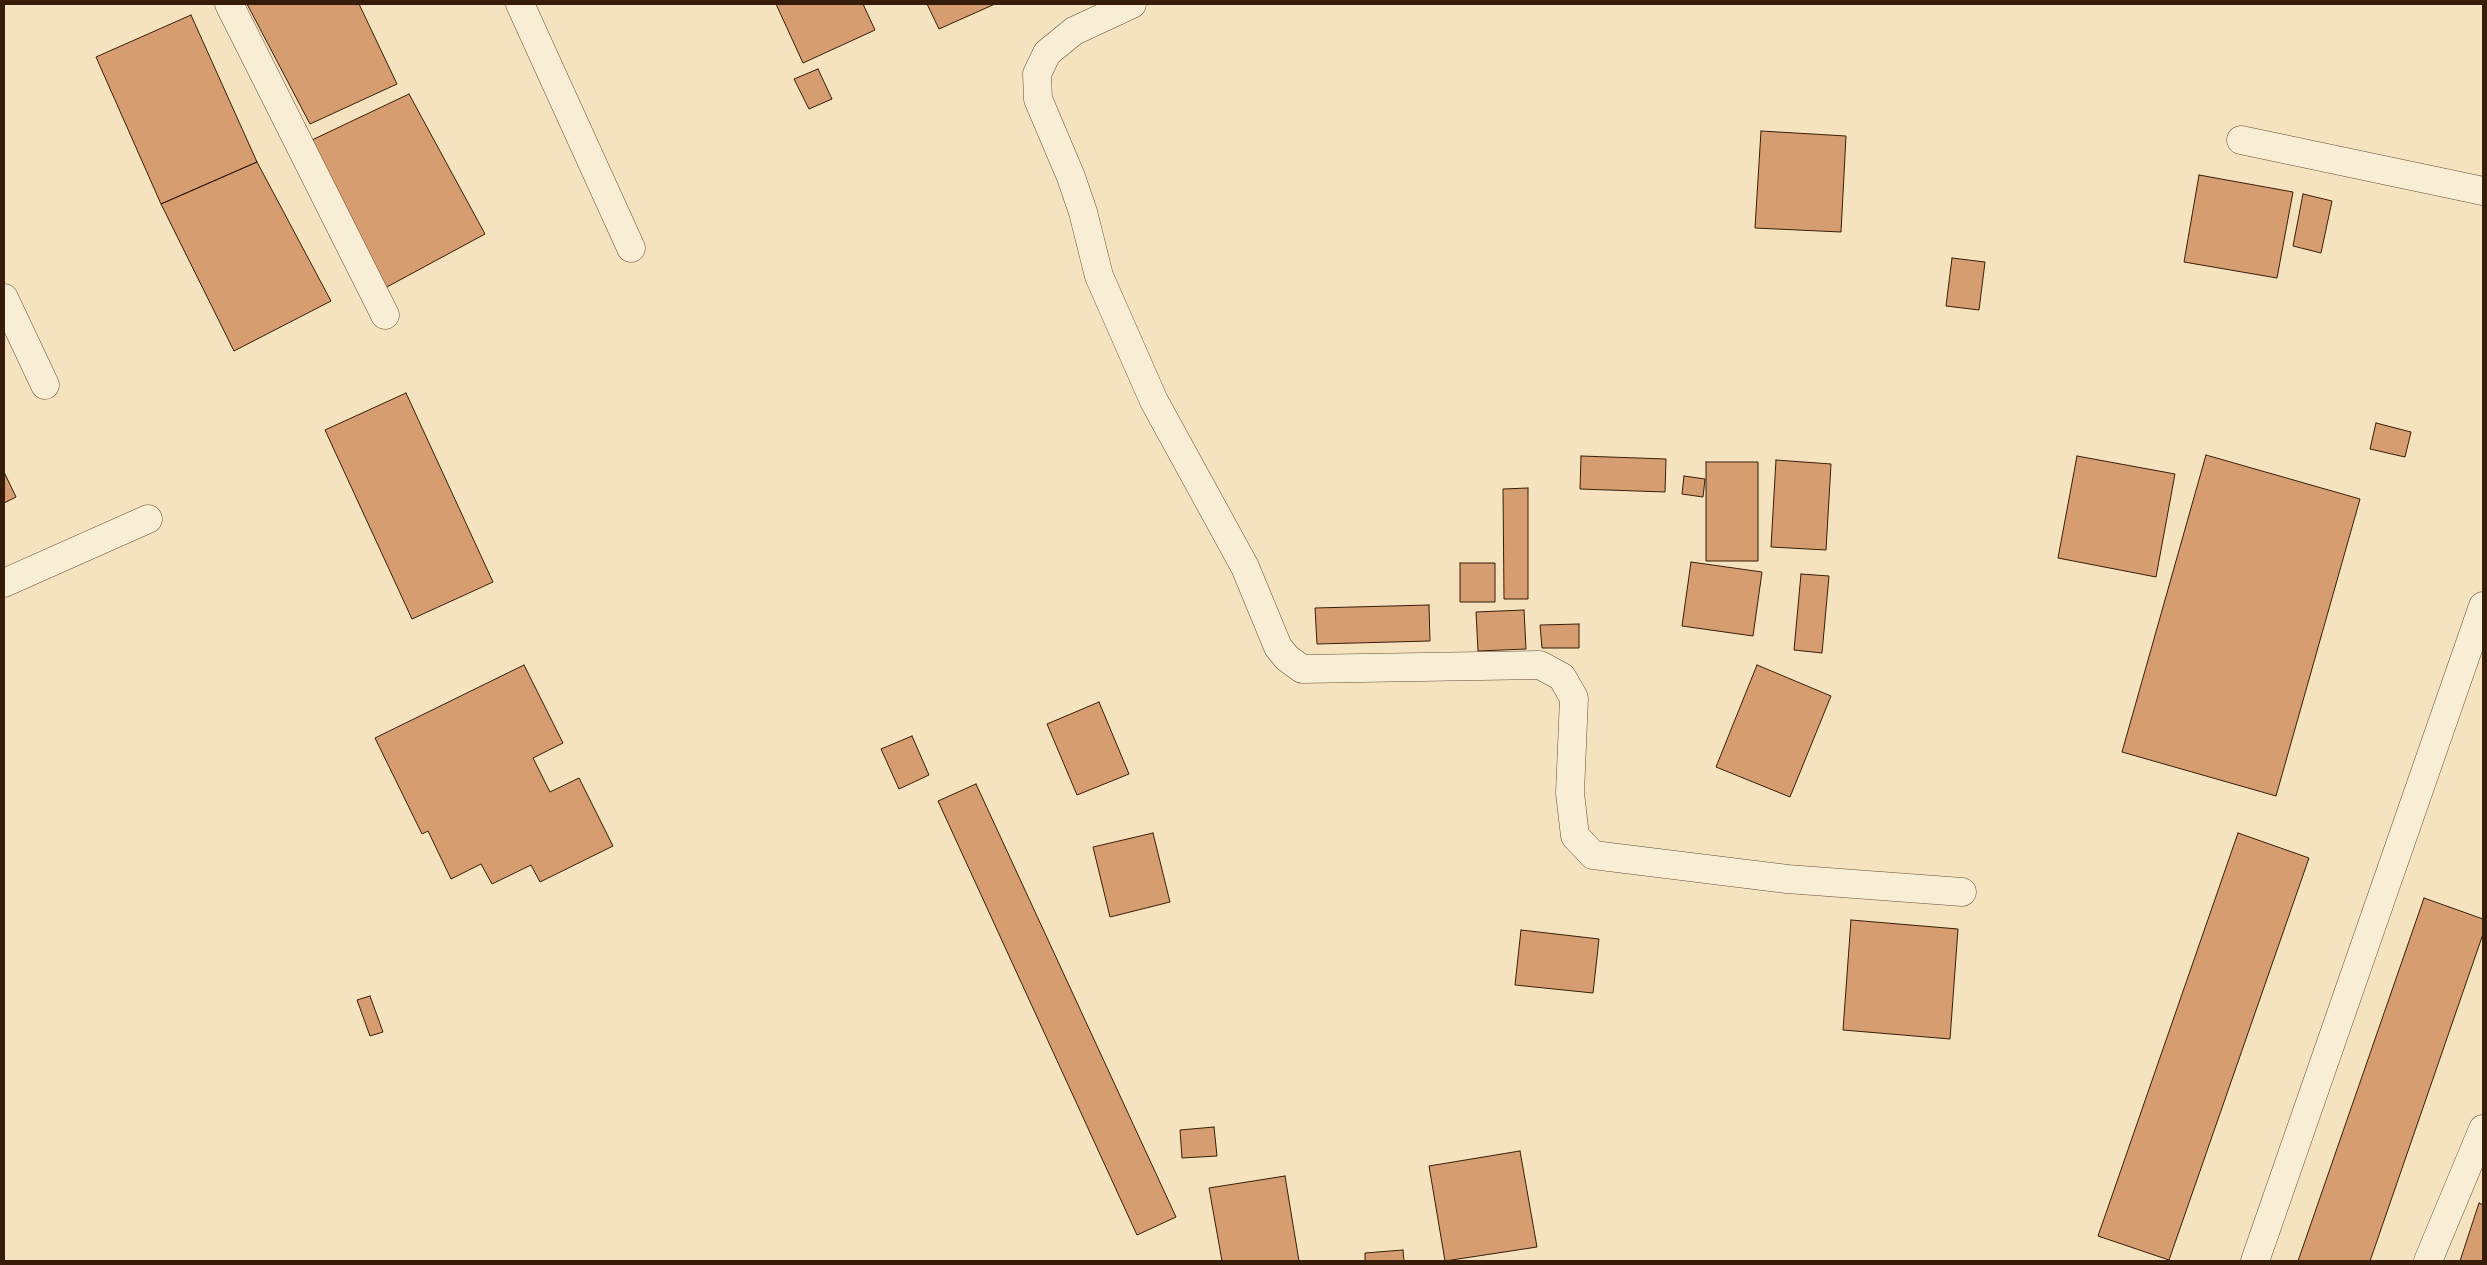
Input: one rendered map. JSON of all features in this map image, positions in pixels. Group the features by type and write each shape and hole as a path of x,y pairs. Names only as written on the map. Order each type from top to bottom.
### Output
{"street":[{"path":"229,4 385,315"},
{"path":"520,4 631,248"},
{"path":"1132,4 1074,31 1047,53 1037,74 1038,99 1083,212 1099,276 1154,401 1245,567 1278,648 1287,658 1302,669 1540,665 1562,677 1574,698 1570,792 1575,836 1593,855 1788,879 1962,892"},
{"path":"2241,140 2483,191"},
{"path":"4,298 45,385"},
{"path":"4,583 148,519"},
{"path":"2255,1261 2483,606"},
{"path":"2428,1261 2483,1129"}],"building":[{"path":"247,4 359,4 397,84 310,124"},
{"path":"776,4 863,4 875,30 803,63"},
{"path":"927,4 995,4 939,29"},
{"path":"191,15 257,162 161,204 96,57"},
{"path":"818,69 832,99 809,109 794,79"},
{"path":"409,94 485,234 385,288 312,140"},
{"path":"1761,131 1846,136 1841,232 1755,228"},
{"path":"257,162 331,301 234,351 161,204"},
{"path":"2199,175 2293,192 2277,278 2184,262"},
{"path":"2303,194 2332,201 2321,253 2293,246"},
{"path":"1952,258 1985,262 1979,310 1946,306"},
{"path":"406,393 493,582 412,619 325,430"},
{"path":"2376,423 2411,432 2405,457 2370,449"},
{"path":"2206,455 2360,499 2276,796 2122,752"},
{"path":"1581,456 1666,459 1665,492 1580,489"},
{"path":"2077,456 2175,474 2156,577 2058,558"},
{"path":"1776,460 1831,464 1826,550 1771,547"},
{"path":"1706,462 1758,462 1758,561 1706,561"},
{"path":"4,472 16,497 4,503"},
{"path":"1684,476 1705,479 1703,497 1682,494"},
{"path":"1528,488 1528,599 1504,599 1503,489"},
{"path":"1691,562 1762,572 1753,636 1682,626"},
{"path":"1460,563 1495,563 1495,602 1460,602"},
{"path":"1801,574 1829,576 1822,653 1794,650"},
{"path":"1429,605 1430,641 1317,644 1315,608"},
{"path":"1524,610 1526,649 1478,651 1476,612"},
{"path":"1579,624 1579,648 1542,648 1540,625"},
{"path":"524,665 563,743 533,758 550,792 579,778 613,846 540,882 531,865 492,884 481,864 451,879 428,831 422,834 375,738"},
{"path":"1757,665 1831,696 1790,797 1716,767"},
{"path":"1099,702 1129,774 1077,795 1047,724"},
{"path":"912,736 929,775 899,789 881,749"},
{"path":"976,784 1176,1217 1137,1235 938,801"},
{"path":"1153,833 1170,902 1110,917 1093,847"},
{"path":"2238,833 2309,858 2169,1260 2098,1236"},
{"path":"2424,898 2483,919 2483,934 2370,1261 2298,1261"},
{"path":"1851,920 1958,929 1950,1039 1843,1030"},
{"path":"1521,930 1599,939 1593,993 1515,985"},
{"path":"370,996 383,1032 370,1036 357,1000"},
{"path":"1214,1127 1217,1156 1182,1158 1180,1130"},
{"path":"1520,1151 1537,1247 1445,1261 1429,1166"},
{"path":"1285,1176 1299,1261 1222,1261 1209,1188"},
{"path":"2479,1203 2483,1205 2483,1261 2460,1261"},
{"path":"1403,1250 1404,1261 1365,1261 1365,1253"}]}
